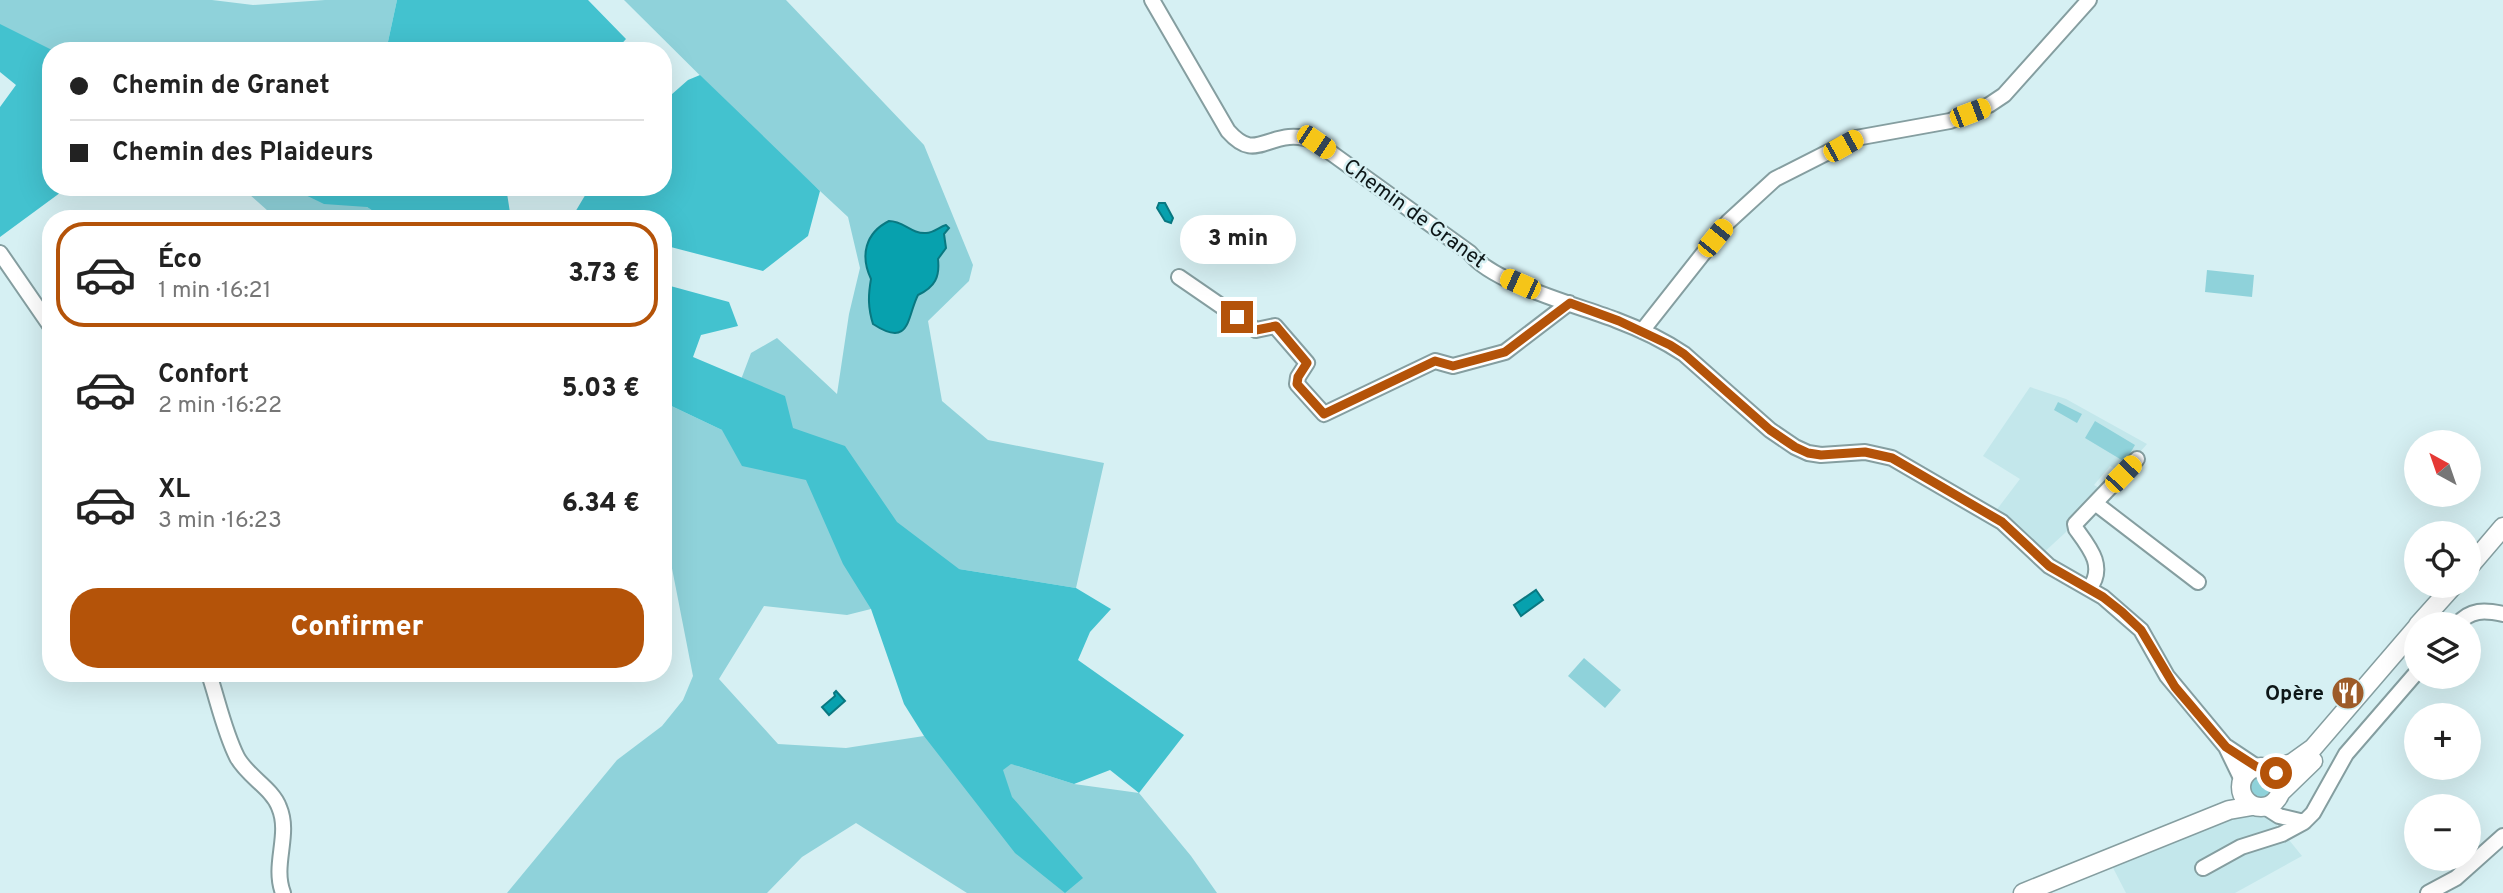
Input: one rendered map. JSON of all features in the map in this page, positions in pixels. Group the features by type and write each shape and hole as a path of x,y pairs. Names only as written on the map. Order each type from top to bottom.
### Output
{"main road":[{"path":"2481,553 2503,527"},
{"path":"2431,612 2443,598"},
{"path":"2434,612 2439,603"},
{"path":"2183,828 2225,801 2248,771 2292,764 2313,748 2404,642"},
{"path":"2023,893 2229,810 2269,800 2328,746 2404,654"},
{"path":"2265,768 2281,782 2269,800"},
{"path":"2241,783 2243,797 2269,800"}],"street":[{"name":"Chemin de Granet","path":"1152,0 1228,131 1245,146 1254,147 1289,137 1302,137 1316,142 1470,253 1484,266 1539,292 1642,331 1684,354 1770,430 1795,447 1821,455 1865,452 1892,458 2002,522 2049,566 2113,604 2141,630 2167,676 2226,747 2241,783"},
{"path":"1642,331 1728,222 1776,179 1856,138 1950,121 1989,105 2004,95 2090,0"},
{"path":"0,253 42,314"},
{"path":"1179,277 1256,330 1276,326 1307,363 1298,377 1297,384 1324,414 1435,361 1453,366 1505,352 1570,303"},
{"path":"2089,589 2095,580 2095,556 2075,524 2137,459"},
{"path":"2095,503 2198,582"},
{"path":"2478,612 2483,610 2503,614"},
{"path":"212,682 237,758 280,808 284,827 279,881 283,893"},
{"path":"2203,868 2241,847 2282,834 2313,813 2346,754 2404,687"},
{"name":"Chemin de Granet","path":"2226,747 2265,768"},
{"path":"2269,800 2279,817 2299,821"},
{"path":"2428,893 2456,878 2503,836"}],"shaded area":[{"path":"0,0 212,0 253,5 325,0 397,0 388,42 42,42 42,49 0,58"},
{"path":"397,0 588,0 626,39 623,42 388,42"},
{"path":"624,0 786,0 924,145 973,265 969,281 928,321 942,401 988,440 1104,463 1076,588 959,569 871,609 847,615 764,606 719,679 778,744 846,748 924,736 1074,784 1139,793 1191,856 1217,893 967,893 856,823 802,857 767,893 507,893 617,760 662,726 683,700 693,676 672,568 672,406 722,430 751,353 777,338 837,394 849,314 860,268 848,217 672,48 672,42 666,42"},
{"path":"0,24 42,45 42,196 56,196 0,237 0,107 16,85 0,72"},
{"path":"700,75 820,191 808,236 763,271 672,247 672,210 576,210 585,196 672,196 672,94 688,80"},
{"path":"251,196 365,196 367,207 372,210 267,210"},
{"path":"308,196 507,196 510,210 372,210 367,207 324,204"},
{"path":"1159,203 1165,203 1173,218 1171,223 1165,221 1157,208"},
{"path":"889,221 921,233 932,232 946,225 949,228 944,234 946,248 938,259 935,281 929,289 918,295 906,327 895,333 873,324 869,302 871,279 866,262 870,239"},
{"path":"2207,270 2254,275 2252,297 2205,292"},
{"path":"672,286 729,302 738,326 701,335 693,357 785,396 793,428 845,446 897,522 959,569 1076,588 1111,609 1090,632 1078,660 1184,735 1139,793 1110,770 1074,784 1011,764 1003,770 1012,797 1083,878 1065,893 1015,853 924,736 904,704 871,609 843,564 806,480 742,466 722,430 672,406"},
{"path":"2030,387 2066,399 2147,444 2127,467 2119,471 2110,466 2094,485 2101,489 2100,492 2065,533 2041,555 1995,512 2020,479 1983,456"},
{"path":"2058,402 2082,414 2077,423 2054,410"},
{"path":"2095,421 2135,445 2125,462 2085,438"},
{"path":"1536,590 1543,600 1521,616 1514,605"},
{"path":"1584,658 1621,690 1605,708 1568,676"},
{"path":"836,691 845,701 829,715 822,707 835,696"},
{"path":"2261,776 2272,783 2273,788 2266,799 2261,800 2250,793 2249,788 2256,777"},
{"path":"2239,813 2272,819 2302,856 2235,893 2126,893 2111,864"}],"place":[{"name":"Opère","path":"2348,693"}],"route":[{"path":"1237,317 1256,330 1276,326 1307,363 1298,377 1297,384 1324,414 1435,361 1453,366 1505,352 1570,303 1619,321 1684,354 1770,430 1795,447 1821,455 1865,452 1892,458 2007,526 2049,566 2093,590 2141,630 2167,676 2226,747 2257,767 2276,773"}]}
